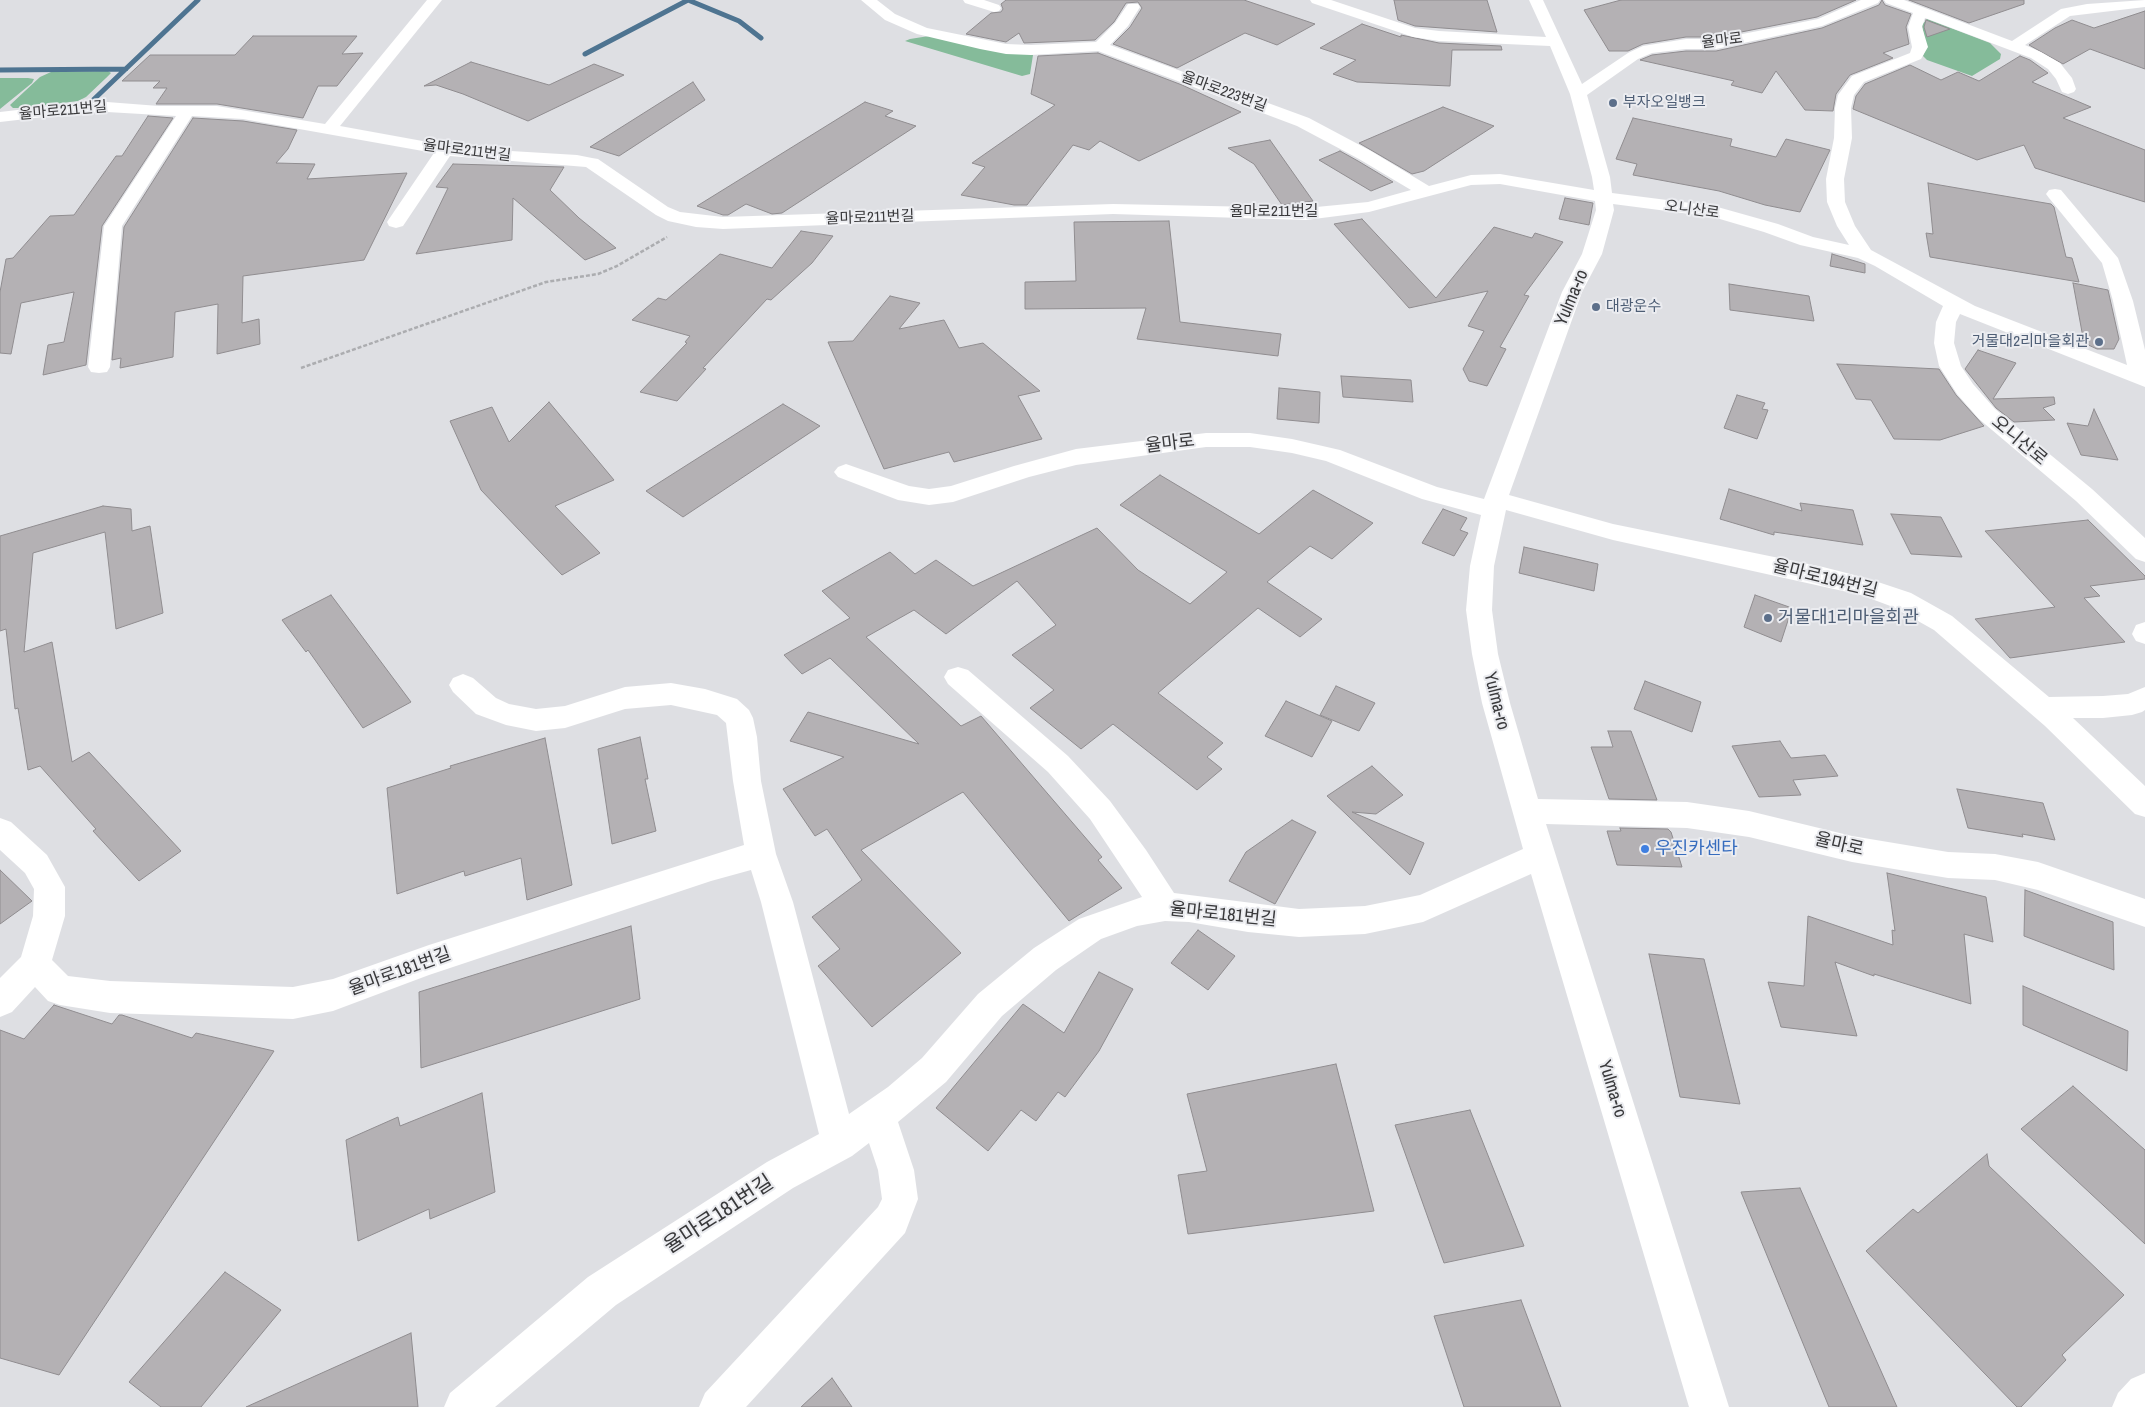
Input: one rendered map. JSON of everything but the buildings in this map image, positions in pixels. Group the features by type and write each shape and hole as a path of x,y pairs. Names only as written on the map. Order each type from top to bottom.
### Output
{"street":[{"path":"329,129 435,0"},
{"name":"율마로223번길","path":"868,0 890,17 922,31 1006,49 1073,49 1100,46 1303,122 1365,155 1427,192"},
{"path":"970,0 994,8"},
{"path":"1317,0 1378,22 1413,32 1439,36 1556,42"},
{"name":"Yulma-ro","path":"1536,0 1578,94 1601,177 1605,210 1592,254 1572,292 1495,505 1482,566 1480,610 1485,654 1496,702 1526,810 1709,1407"},
{"name":"율마로","path":"1578,94 1633,56 1648,49 1666,45 1716,44 1758,36 1822,22 1873,0"},
{"path":"1891,0 2014,46 2054,66 2064,78 2068,89"},
{"path":"2014,46 2066,12 2087,8 2145,3"},
{"path":"1100,46 1121,26 1133,7"},
{"path":"1864,254 1846,226 1836,202 1835,179 1843,138 1843,108 1849,90 1858,79 1916,56 1920,47 1915,27 1917,18 1922,11"},
{"name":"율마로211번길","path":"0,117 78,108 107,107 216,111 243,114 445,150 502,156 577,160 592,164 662,211 696,221 857,219 1113,209 1306,214 1369,207 1470,180 1500,178 1604,197"},
{"path":"99,367 113,226 187,111"},
{"path":"396,222 445,150"},
{"name":"오니산로","path":"2055,194 2111,262 2143,379"},
{"name":"오니산로","path":"1604,197 1714,212 1740,218 1807,241 1864,254 1882,262 1954,304 2143,379"},
{"name":"오니산로","path":"1954,304 1946,322 1944,343 1950,366 1965,389 1987,414 2084,495 2145,553"},
{"name":"율마로","path":"846,472 906,494 929,497 953,494 1022,471 1076,457 1206,440 1250,440 1292,446 1332,455 1430,493 1495,505"},
{"name":"율마로194번길","path":"1495,505 1613,532 1824,576 1866,587 1902,600 1943,623 2043,708 2145,805"},
{"path":"958,676 1058,764 1100,810 1135,858 1165,907"},
{"path":"463,685 486,706 506,714 536,720 565,717 625,698 671,694 704,700 727,708 739,718 743,737 747,781 761,854 777,902 839,1143"},
{"path":"2043,708 2103,707 2132,704 2145,698"},
{"name":"율마로","path":"1526,810 1687,815 1749,824 1852,849 1948,865 1995,867 2038,876 2145,913"},
{"path":"0,831 36,864 50,887 49,916 35,965 0,1001"},
{"name":"율마로181번길","path":"35,965 60,990 110,997 293,1003 333,995 428,960 711,868 761,854"},
{"name":"율마로181번길","path":"464,1407 602,1291 780,1175 839,1143 878,1115 934,1070 990,1005 1045,959 1090,930 1137,912 1165,907 1188,908 1248,918 1299,923 1365,920 1423,908 1540,856"},
{"path":"719,1407 892,1220 900,1198 896,1170 878,1115"},
{"path":"2132,1407 2145,1393"}],"path":[{"path":"300,368 546,282 598,274 617,266 696,221"}],"green space":[{"path":"1927,19 1990,43 2001,54 2000,59 1972,76 1927,60 1923,56 1926,46 1922,25"},
{"path":"929,36 1033,55 1030,74 1022,76 905,41"},
{"path":"108,71 111,73 86,97 78,101 22,108 13,108 10,105 40,77 51,72"},
{"path":"0,78 34,79 32,83 0,109"}],"waterway":[{"path":"126,69 198,0"},
{"path":"585,54 688,0 739,21 761,38"},
{"path":"0,70 126,69"},
{"path":"90,103 126,69"}],"place":[{"name":"부자오일뱅크","path":"1613,103"},
{"name":"대광운수","path":"1596,307"},
{"name":"거물대2리마을회관","path":"2099,342"},
{"name":"거물대1리마을회관","path":"1768,618"},
{"name":"우진카센타","path":"1645,849"}]}
